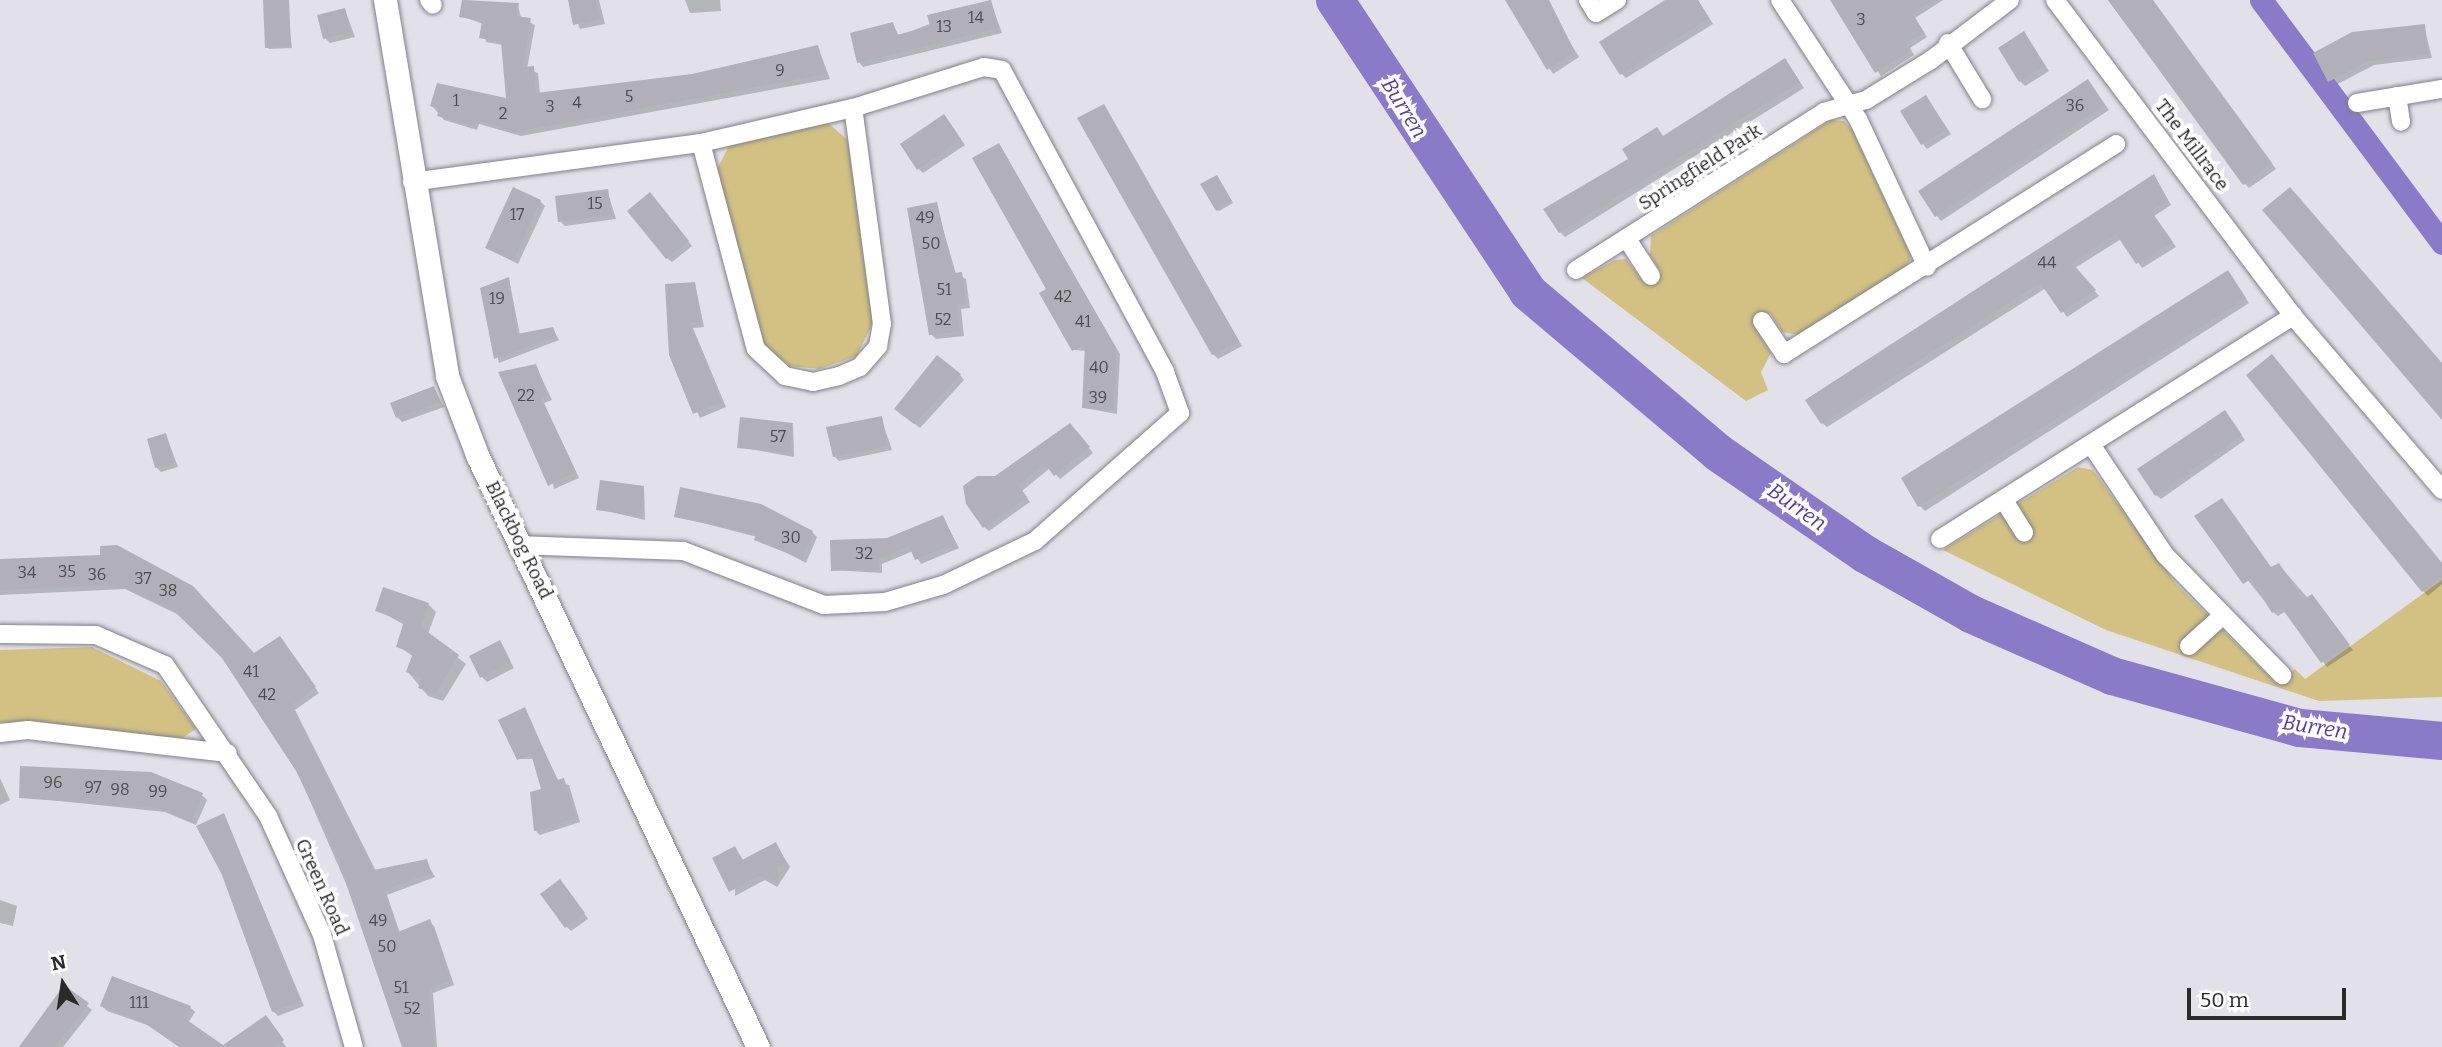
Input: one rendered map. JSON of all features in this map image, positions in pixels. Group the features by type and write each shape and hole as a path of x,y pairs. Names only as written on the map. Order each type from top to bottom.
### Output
{"street":[{"name":"Blackbog Road","path":"385,0 412,182 447,376 523,545 758,1047"},
{"path":"1588,0 1596,12 1617,0"},
{"path":"1780,0 1848,104 1927,267"},
{"name":"Springfield Park","path":"1576,270 1824,112 1866,100 2010,0"},
{"name":"The Millrace","path":"2055,0 2293,316 2442,490"},
{"path":"1948,43 1982,99"},
{"path":"412,182 701,144 853,108 984,67 1002,70 1165,372 1180,413 1035,541 943,585 885,602 824,605 683,551 523,545"},
{"path":"2357,103 2442,89"},
{"path":"2398,96 2401,122"},
{"path":"701,144 756,349 785,376 813,382 839,376 860,367 878,346 882,324 853,108"},
{"path":"1762,321 1784,354 1927,267 2116,144"},
{"path":"1628,239 1651,276"},
{"path":"1940,538 2005,502 2293,316"},
{"path":"2092,446 2165,555 2221,617 2283,675"},
{"path":"2005,502 2024,532"},
{"path":"2189,646 2221,617"},
{"name":"Green Road","path":"0,634 96,635 132,646 165,666 228,753 268,816 322,936 354,1047"},
{"path":"0,733 28,730 228,753"}],"shaded area":[{"path":"1831,120 1844,121 1853,131 1911,256 1907,267 1800,335 1782,332 1770,313 1752,323 1771,353 1761,372 1768,390 1746,401 1582,278 1615,260 1626,259 1644,283 1661,273 1650,255 1651,236"},
{"path":"826,121 850,142 875,318 857,356 819,369 790,366 766,349 715,173 730,144"},
{"path":"2078,467 2093,470 2176,584 2275,682 2295,669 2305,679 2442,580 2442,697 2319,701 2106,630 1943,550"},
{"path":"92,647 161,681 196,729 182,738 0,722 0,650"}],"water":[{"path":"2304,719 2442,731 2442,756 2307,737"}],"building":[{"path":"263,0 289,0 291,47 265,48"},
{"path":"462,0 519,3 516,16 531,18 523,67 534,66 536,93 692,74 818,45 826,74 515,132 474,120 472,126 437,116 439,109 430,106 437,83 506,98 501,42 479,38 482,21 459,17"},
{"path":"568,0 597,0 601,19 573,25"},
{"path":"991,0 999,28 857,63 850,33 893,22 897,35 930,26 927,15"},
{"path":"1505,0 1549,0 1575,52 1547,70"},
{"path":"1665,0 1698,0 1709,18 1620,75 1599,42"},
{"path":"1830,0 1933,0 1912,13 1924,32 1906,43 1911,50 1875,73"},
{"path":"2108,0 2153,0 2272,163 2243,185"},
{"path":"345,8 351,32 323,39 317,15"},
{"path":"2425,24 2428,54 2368,61 2328,82 2313,53 2352,32"},
{"path":"2024,31 2045,66 2019,82 1998,48"},
{"path":"1785,58 1800,82 1559,233 1543,209 1628,159 1622,149 1657,127 1663,136"},
{"path":"2088,79 2105,105 1935,217 1918,191"},
{"path":"1926,95 1947,129 1921,145 1900,111"},
{"path":"1104,104 1239,341 1212,355 1077,118"},
{"path":"944,114 961,139 917,170 900,144"},
{"path":"999,143 1116,348 1113,410 1082,408 1085,344 1072,351 1039,293 1046,289 972,158"},
{"path":"2154,174 2168,200 2151,211 2173,242 2136,264 2116,234 2072,263 2096,290 2061,313 2041,284 2030,289 1821,424 1805,400"},
{"path":"1217,175 1232,201 1216,211 1200,184"},
{"path":"513,187 541,200 513,261 485,248"},
{"path":"2290,187 2442,363 2442,420 2262,210"},
{"path":"608,189 612,215 558,222 555,196"},
{"path":"650,192 689,241 666,259 627,211"},
{"path":"937,202 953,273 962,272 966,304 957,304 960,331 929,335 907,208"},
{"path":"2228,270 2246,298 1918,507 1901,478"},
{"path":"509,277 517,334 553,327 556,336 494,359 480,288"},
{"path":"695,282 700,322 690,323 722,402 693,414 669,355 665,284"},
{"path":"2272,354 2442,563 2442,576 2422,592 2246,375"},
{"path":"937,355 961,374 914,424 894,409"},
{"path":"536,364 548,395 541,398 576,472 548,486 498,372"},
{"path":"434,386 440,402 396,418 390,403"},
{"path":"2225,410 2242,435 2155,496 2137,469"},
{"path":"882,416 888,446 833,457 826,427"},
{"path":"740,417 793,423 790,453 737,448"},
{"path":"1070,423 1090,447 1054,476 1045,464 1018,485 1027,497 983,528 966,504 963,486 977,476 995,476"},
{"path":"166,433 174,462 155,468 147,439"},
{"path":"600,480 644,486 640,516 596,510"},
{"path":"680,487 761,504 813,531 802,559 754,540 756,534 674,517"},
{"path":"2222,498 2271,567 2279,563 2303,600 2312,594 2350,645 2321,663 2281,607 2272,613 2251,579 2243,584 2194,516"},
{"path":"943,515 955,543 915,560 909,546 878,559 878,569 831,571 830,540 887,538"},
{"path":"117,545 193,586 254,653 280,636 316,687 292,705 374,870 427,859 431,873 384,890 398,932 430,919 441,948 450,980 429,989 433,1047 402,1047 335,851 296,771 222,658 174,611 119,585 0,590 0,559 100,555 100,546"},
{"path":"383,587 429,603 421,627 459,655 435,694 418,688 422,678 406,672 413,653 396,647 404,621 375,611"},
{"path":"500,640 511,662 480,678 469,656"},
{"path":"525,707 557,780 564,778 576,818 534,831 530,792 541,789 531,754 517,760 498,720"},
{"path":"20,766 151,772 203,793 191,822 158,808 19,798"},
{"path":"224,813 301,1001 272,1012 222,875 196,826"},
{"path":"776,842 786,862 778,866 776,881 759,876 729,892 712,858 735,846 742,860"},
{"path":"560,879 585,913 565,928 540,894"},
{"path":"112,976 191,1006 184,1018 223,1045 266,1015 284,1040 274,1047 179,1047 143,1022 100,1006"},
{"path":"64,985 89,1003 55,1047 19,1047"}],"waterway":[{"name":"Burren","path":"1335,0 1528,292 1717,452 1865,554 1971,614 2112,676 2300,728 2442,741"},
{"path":"2261,0 2442,243"}]}
